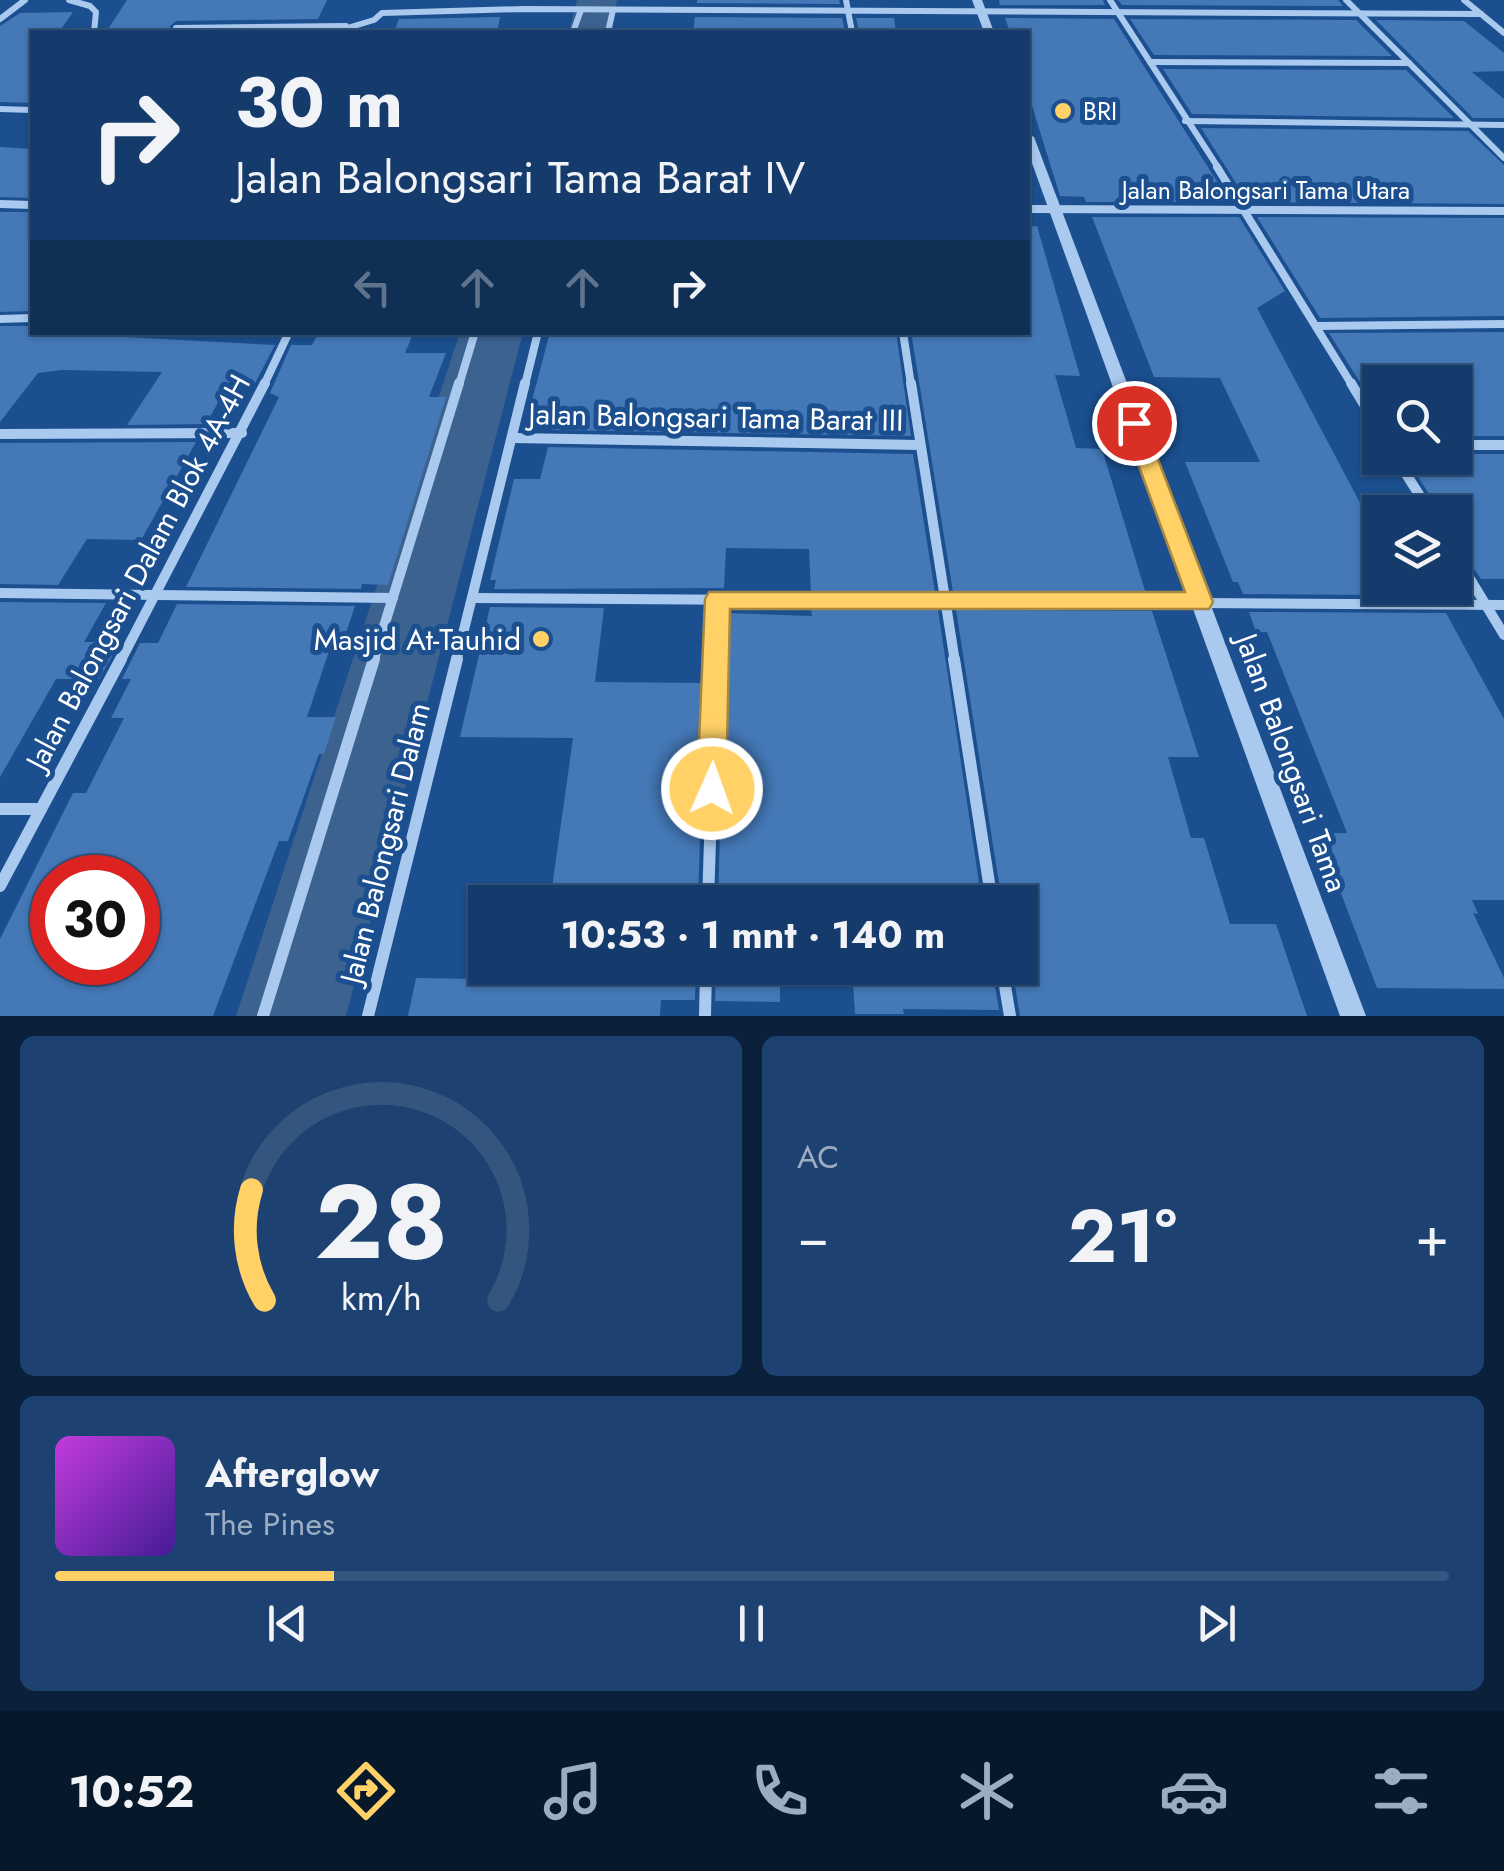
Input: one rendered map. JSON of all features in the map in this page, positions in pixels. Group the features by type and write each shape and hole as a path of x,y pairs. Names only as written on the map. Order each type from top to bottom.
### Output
{"street":[{"path":"0,19 25,0"},
{"path":"69,0 90,6 96,12 94,30"},
{"path":"339,30 374,20 382,13 385,0"},
{"path":"523,0 523,9"},
{"path":"846,0 852,30"},
{"path":"1110,0 1184,121 1246,210 1362,401"},
{"path":"1346,0 1504,158"},
{"path":"1464,0 1504,33"},
{"path":"382,13 523,9 848,11 979,6 1362,16 1481,14"},
{"path":"979,6 988,30"},
{"path":"574,30 584,10"},
{"path":"608,30 613,10"},
{"path":"229,30 233,25"},
{"path":"176,28 348,26"},
{"path":"1150,62 1409,63"},
{"path":"0,108 30,110"},
{"path":"1184,121 1504,125"},
{"name":"Jalan Balongsari Tama","path":"1030,143 1353,1016"},
{"path":"0,204 30,205"},
{"name":"Jalan Balongsari Tama Utara","path":"1030,208 1504,211"},
{"path":"0,318 30,318"},
{"path":"1316,326 1504,324"},
{"name":"Jalan Balongsari Dalam Blok 4A-4H","path":"0,886 242,433 288,335"},
{"path":"262,1016 474,335"},
{"name":"Jalan Balongsari Dalam","path":"368,1016 537,335"},
{"path":"902,335 989,885"},
{"path":"0,434 242,433"},
{"name":"Jalan Balongsari Tama Barat III","path":"512,438 920,445"},
{"path":"1472,445 1504,445"},
{"path":"1472,582 1504,635"},
{"path":"0,593 393,598"},
{"path":"472,598 1504,605"},
{"path":"709,885 718,599"},
{"path":"0,809 41,809"},
{"path":"705,1016 706,985"},
{"path":"1005,985 1010,1016"}],"building":[{"path":"127,0 327,0 318,19 176,21 171,30 107,30"},
{"path":"839,0 840,4 697,3"},
{"path":"999,0 1103,0 1105,5 1000,5"},
{"path":"1118,0 1338,0 1343,6 1122,5"},
{"path":"73,12 60,30 30,30 30,103 0,102 0,26 20,13"},
{"path":"500,17 497,30 395,30 399,19"},
{"path":"695,17 842,18 845,30 693,30"},
{"path":"856,18 894,18 896,30 859,30"},
{"path":"1005,18 1114,19 1230,202 1086,202 1084,197 1060,196 1030,99 1030,30 1009,30"},
{"path":"1130,19 1356,20 1392,56 1154,55"},
{"path":"1376,20 1464,21 1504,53 1504,71 1472,72 1504,99 1504,118 1473,118"},
{"path":"1163,69 1406,70 1454,118 1192,114"},
{"path":"1201,128 1468,131 1504,165 1504,204 1248,202"},
{"path":"0,147 30,149 30,198 0,197"},
{"path":"0,212 30,212 30,311 0,312"},
{"path":"1092,217 1239,217 1285,291 1257,308 1362,507 1362,595 1243,594 1238,582 1233,582 1185,462 1260,462 1220,378 1154,377"},
{"path":"1257,217 1504,218 1504,316 1320,318"},
{"path":"1037,226 1080,376 1055,375 1076,448 1102,449 1146,594 953,592 911,335 1030,335 1030,227"},
{"path":"0,326 30,326 30,335 275,345 254,385 234,374 206,424 127,425 162,372 62,370 38,373 0,422"},
{"path":"1504,332 1504,436 1472,436 1472,365 1362,365 1362,385 1329,333"},
{"path":"317,335 413,335 405,353 446,353 429,397 446,397 388,585 362,584 361,589 186,587 279,397 270,393 291,345 312,345"},
{"path":"549,335 896,335 911,436 552,430 557,408 530,408"},
{"path":"196,442 141,540 87,539 58,585 0,584 0,443"},
{"path":"548,447 913,454 935,592 811,592 809,549 726,548 724,588 494,589 496,580 490,580 514,479 540,479"},
{"path":"1472,454 1504,454 1504,579 1481,579 1472,566 1472,495 1430,495 1417,475 1472,475"},
{"path":"0,602 106,603 84,642 120,642 99,679 56,679 0,777"},
{"path":"177,604 355,606 343,642 332,642 307,717 336,717 324,754 319,754 288,841 279,841 213,1016 0,1016 0,939 30,879 30,985 160,985 160,855 42,855 73,793 86,793 124,718 111,718 131,679 122,679 140,643 158,643"},
{"path":"490,607 604,608 595,682 705,683 699,885 552,885 573,738 460,737"},
{"path":"811,609 938,610 979,885 718,885 726,613 812,616"},
{"path":"956,610 1152,611 1199,757 1168,757 1191,838 1204,838 1230,924 1276,924 1307,1016 1020,1016 1015,985 1038,985 1038,885 999,885"},
{"path":"1249,612 1446,613 1504,719 1504,900 1472,900 1478,914 1473,913 1504,978 1504,989 1377,988 1318,833 1347,833 1267,632 1256,632"},
{"path":"416,978 468,979 468,985 695,985 695,1000 661,1000 660,1016 408,1016"},
{"path":"715,985 780,985 780,1002 715,1001"},
{"path":"853,985 995,985 999,1010 903,1009 904,1014 855,1014"}],"waterway":[{"path":"590,30 597,0"},
{"path":"291,1016 491,335"}],"place":[{"name":"BRI","path":"1063,111"},
{"name":"Masjid At-Tauhid","path":"541,639"}],"route":[{"path":"712,789 718,599 1200,602 1134,423"}]}
